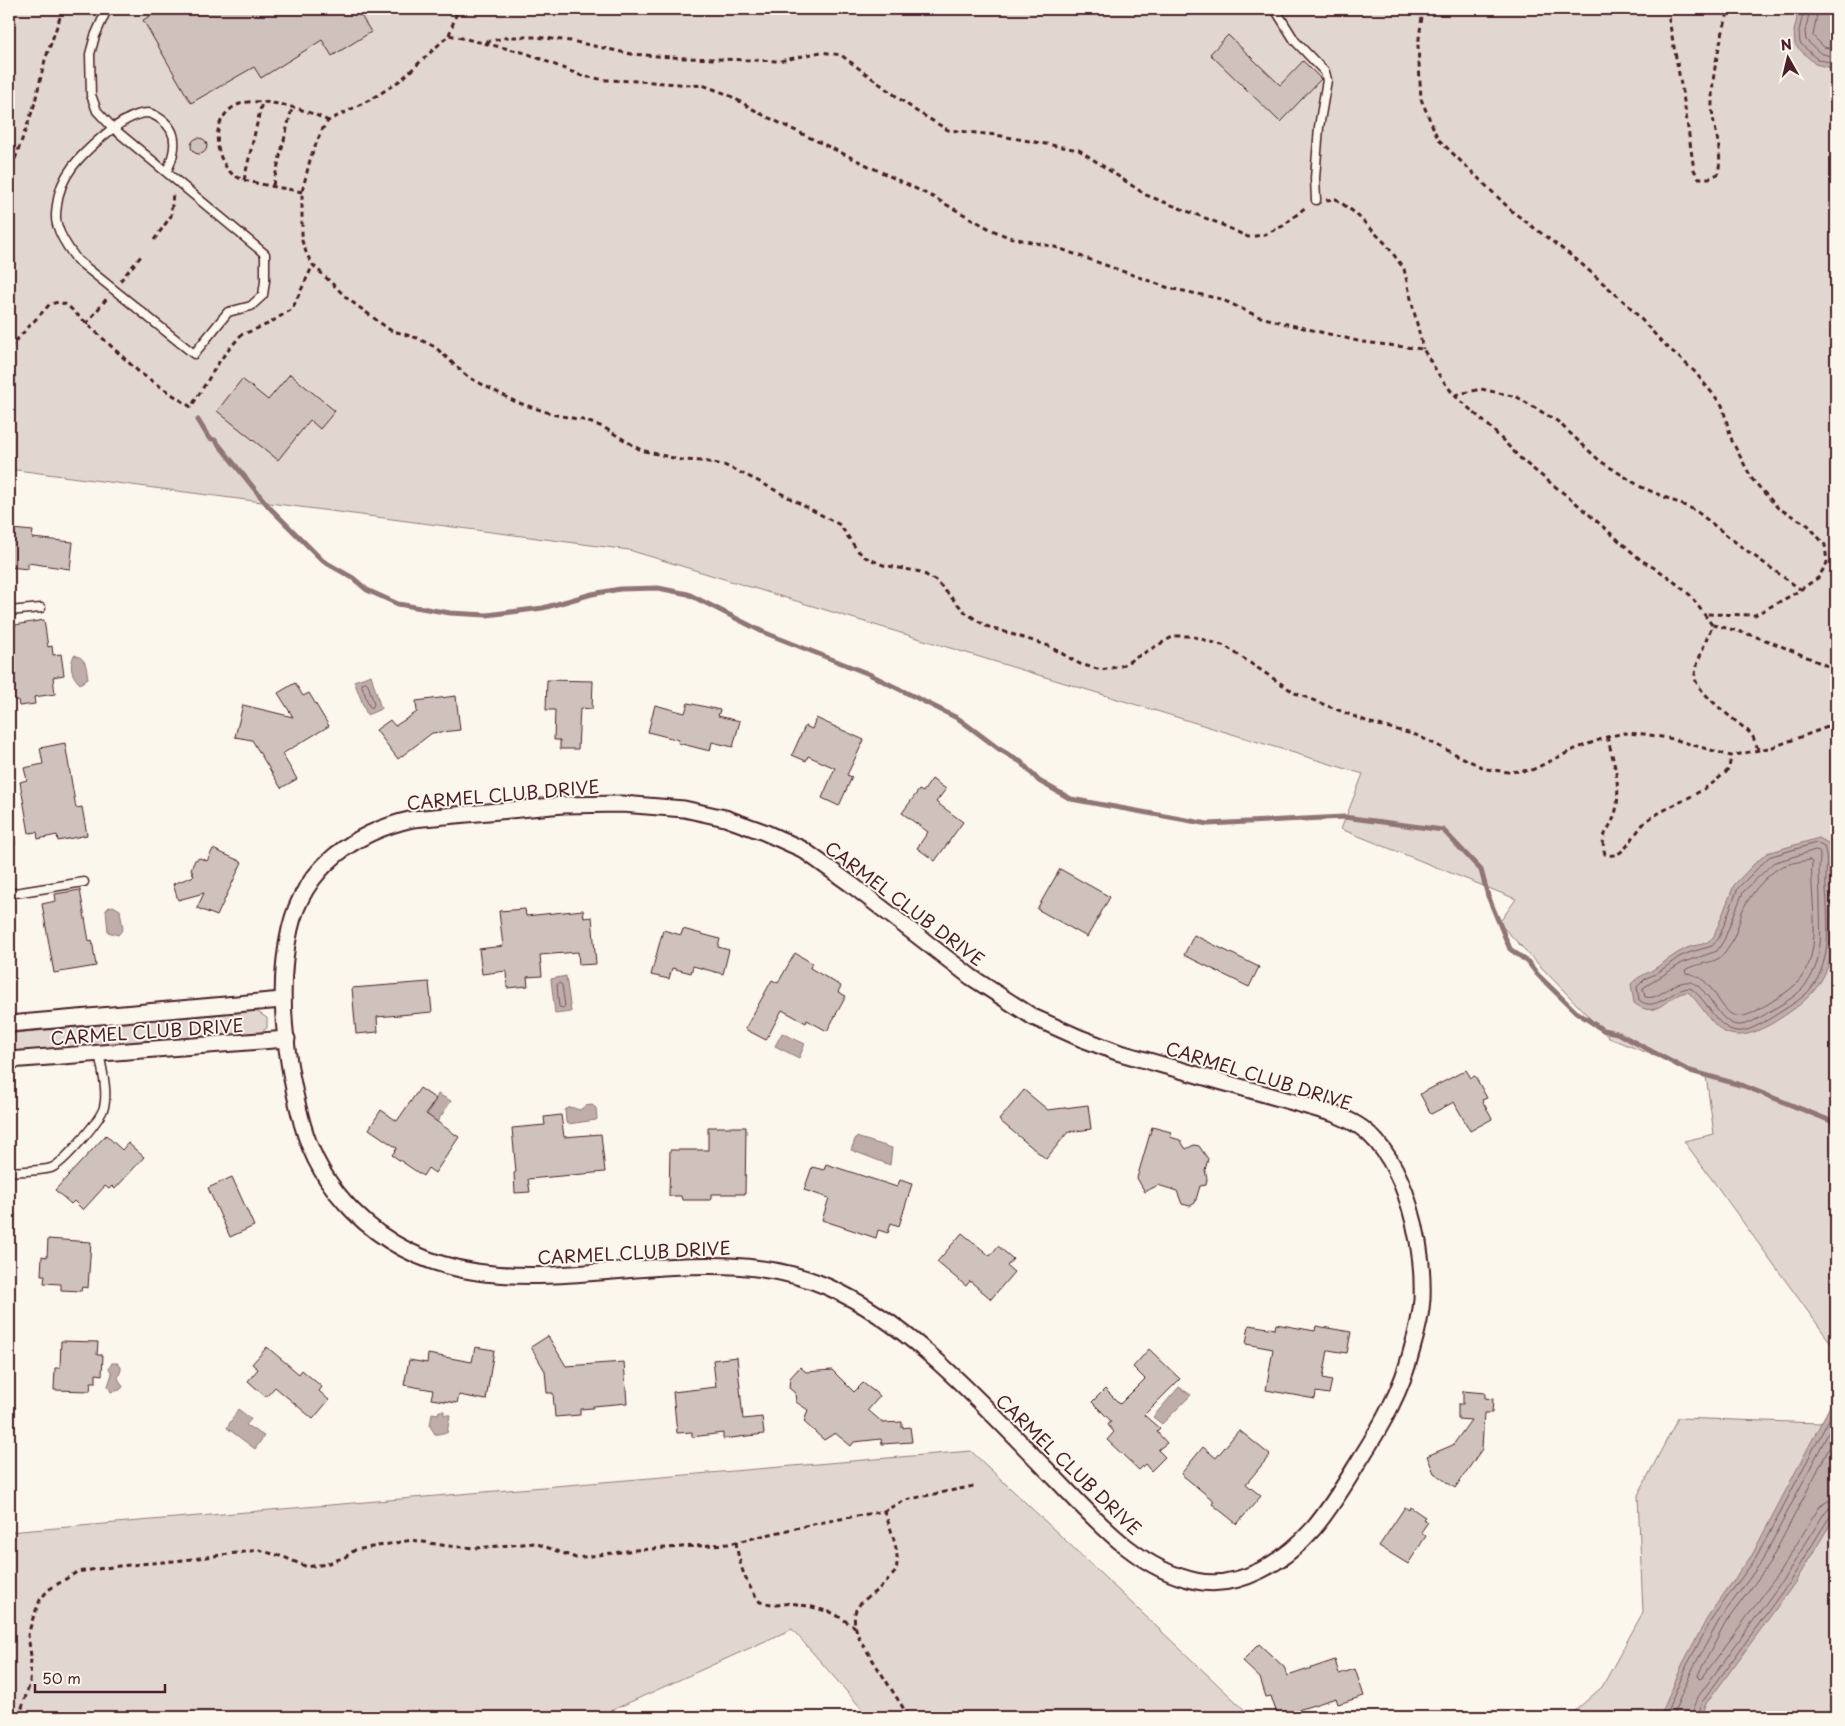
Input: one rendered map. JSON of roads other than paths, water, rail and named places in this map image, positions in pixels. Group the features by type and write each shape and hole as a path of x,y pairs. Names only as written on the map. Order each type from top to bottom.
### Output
{"street":[{"name":"CARMEL CLUB DRIVE","path":"563,804 622,804 675,808 725,818 764,832 802,850 852,885 971,977 1033,1017 1108,1049 1335,1114 1363,1129 1378,1144 1390,1161 1401,1184 1416,1232 1422,1269 1422,1303 1409,1364 1394,1400 1377,1433 1323,1517 1298,1545 1275,1562 1235,1580 1218,1583 1190,1580 1154,1566 1134,1554 1108,1532 973,1396 922,1348 896,1326 858,1302 826,1286 791,1274 738,1266 680,1266 531,1276 488,1274 430,1262 389,1242 367,1226 345,1203 326,1178 307,1141 291,1070 282,1000 285,951 291,921 299,901 312,879 329,859 344,847 369,832 396,822 413,819 563,804"},
{"name":"CARMEL CLUB DRIVE","path":"9,1024 282,1000"},
{"name":"CARMEL CLUB DRIVE","path":"9,1060 287,1039"}],"lane":[{"path":"107,9 90,54 91,95 97,111 113,128 265,254 263,295 251,306 228,312 194,354 77,260 64,241 57,226 58,193 63,179 79,158 113,128 134,116 149,113 170,126 175,140 173,157 167,171"},
{"path":"1275,9 1295,41 1325,72 1327,80 1319,127 1315,178 1316,200"},
{"path":"9,611 41,608"},
{"path":"9,826 9,846"},
{"path":"9,894 84,882"},
{"path":"9,1172 52,1168 64,1160 82,1140 104,1108 105,1079 99,1053"}],"water":[{"path":"1799,9 1836,9 1836,69 1815,64 1795,45 1794,31"},
{"path":"74,655 84,661 86,667 88,678 80,684 72,671"},
{"path":"371,675 381,709 367,715 354,681"},
{"path":"1819,838 1828,843 1830,851 1832,945 1826,972 1813,992 1805,1000 1785,1016 1745,1035 1733,1035 1722,1031 1688,992 1680,994 1662,1005 1649,1010 1634,1003 1631,984 1634,981 1682,950 1705,943 1714,936 1734,885 1753,865 1767,853"},
{"path":"113,906 120,910 123,929 118,935 108,932 106,910"},
{"path":"566,976 571,1012 555,1014 551,979"},
{"path":"782,1033 805,1044 799,1058 775,1046"},
{"path":"438,1094 451,1101 435,1125 425,1119"},
{"path":"592,1105 596,1108 596,1120 568,1124 566,1122 565,1110 571,1108 580,1110 585,1106"},
{"path":"856,1137 892,1148 890,1165 851,1150"},
{"path":"112,1363 117,1363 121,1366 118,1378 123,1387 120,1390 111,1392 108,1386 112,1374 109,1368"},
{"path":"1179,1387 1191,1395 1162,1424 1153,1417"},
{"path":"1836,1397 1836,1515 1794,1584 1707,1703 1701,1717 1660,1717 1683,1663 1710,1613 1752,1555"},
{"path":"238,1409 251,1419 246,1425 264,1436 255,1449 227,1428"},
{"path":"439,1411 444,1411 444,1415 450,1415 447,1433 435,1434 430,1426 432,1413 438,1414"}],"waterway":[{"path":"198,420 209,438 215,440 269,507 323,561 353,578 367,590 398,604 450,613 487,615 543,608 592,594 620,589 658,588 688,594 763,632 869,674 959,719 999,749 1021,762 1039,781 1071,799 1208,824 1344,817 1443,830 1481,870 1488,896 1510,949 1528,962 1538,975 1576,1012 1603,1030 1617,1033 1687,1070 1744,1086 1836,1123"}]}
